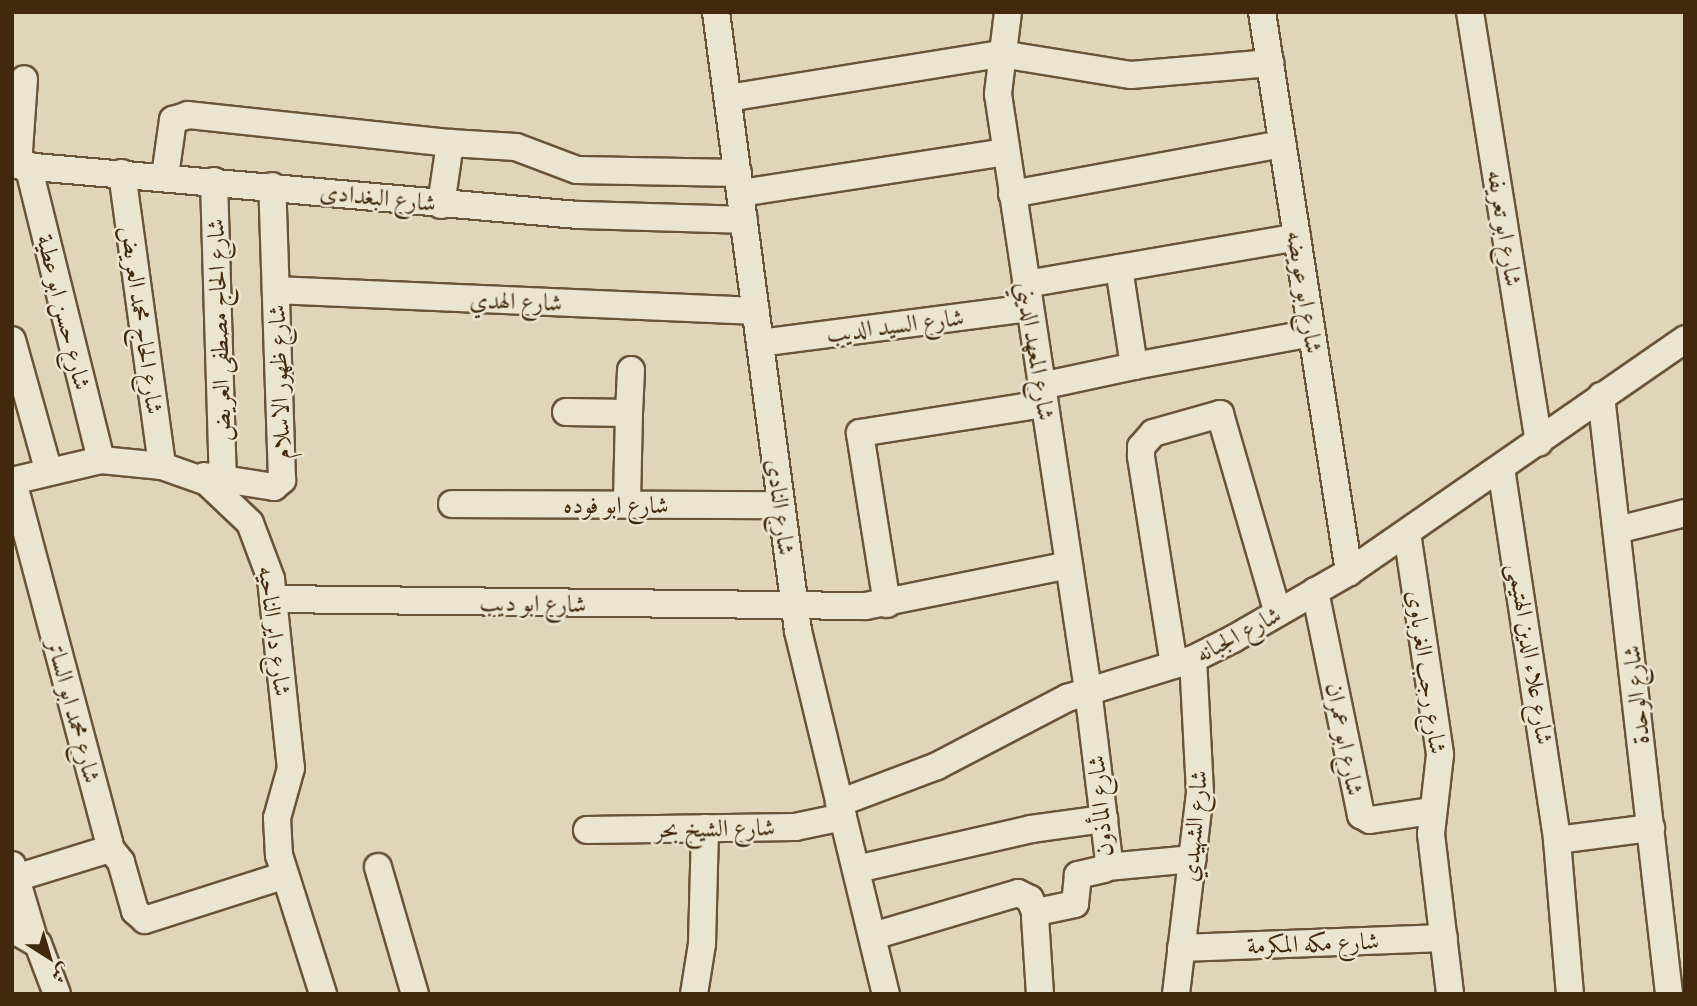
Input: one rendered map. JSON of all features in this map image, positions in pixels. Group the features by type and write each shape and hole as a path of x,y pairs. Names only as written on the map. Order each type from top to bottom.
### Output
{"street":[{"name":"شارع النادى","path":"716,12 794,607 886,994"},
{"name":"شارع المعهد الديني","path":"1008,12 998,94 1088,690"},
{"name":"شارع ابو عويضه","path":"1262,12 1349,572"},
{"name":"شارع ابو تعريفه","path":"1470,12 1539,443"},
{"path":"728,98 1001,54 1131,75 1270,63"},
{"name":"شارع حسن ابو عطية","path":"24,79 20,165 100,460"},
{"path":"164,176 169,132 178,116 516,147 577,170 739,183 1005,152"},
{"path":"442,205 450,143"},
{"path":"1012,194 1282,144"},
{"name":"شارع البغدادى","path":"20,165 272,186 442,205 578,215 744,220"},
{"name":"شارع الحاج محمد العريض","path":"122,173 162,466"},
{"name":"شارع الحاج مصطفى العريض","path":"214,181 223,480"},
{"name":"شارع ظهور الاسلام","path":"188,474 274,487 281,483 272,186"},
{"name":"شارع السيد الديب","path":"760,343 1027,296 1119,268 1297,237"},
{"path":"1119,268 1133,366"},
{"name":"شارع الهدي","path":"276,290 756,311"},
{"path":"887,604 860,433 1043,395 1133,366 1312,333"},
{"name":"شارع الجبانه","path":"841,810 937,766 1088,690 1183,662 1278,613 1349,572 1407,533 1685,339"},
{"path":"12,340 48,469"},
{"path":"627,504 631,370"},
{"name":"شارع الوحدة","path":"1601,396 1669,994"},
{"path":"566,412 629,413"},
{"name":"شارع الشهيدي","path":"1176,994 1193,859 1200,758 1141,456 1141,447 1153,433 1220,414 1278,613"},
{"name":"شارع داير الناحيه","path":"12,481 48,469 100,460 162,466 188,474 223,493 250,523 267,559 292,768 277,818 284,876 323,994"},
{"name":"شارع علاء الدين الهتيمى","path":"1501,468 1557,840 1570,994"},
{"name":"شارع محمد ابو الساتر","path":"12,481 108,847 121,862 135,911 145,919 284,876"},
{"name":"شارع ابو فوده","path":"452,504 781,505"},
{"path":"1617,530 1685,513"},
{"name":"شارع رجب الغرباوى","path":"1407,533 1440,755 1431,834 1451,994"},
{"name":"شارع ابو ديب","path":"273,599 794,607 887,604 1069,565"},
{"name":"شارع ابو عمران","path":"1315,591 1361,816 1370,820 1432,811"},
{"name":"شارع المأذون","path":"1036,915 1072,906 1077,901 1078,875 1107,867 1104,819 1088,690"},
{"name":"شارع الشيخ بحر","path":"587,830 795,827 841,810"},
{"path":"857,869 1031,829 1104,819"},
{"path":"694,994 702,944 705,828"},
{"path":"1557,840 1651,828"},
{"path":"57,994 23,934 14,872 108,847"},
{"path":"1107,867 1193,859"},
{"path":"378,867 415,994"},
{"path":"873,936 1018,892 1030,899 1036,915 1040,994"},
{"name":"شارع مكه المكرمة","path":"1181,948 1444,938"}]}
